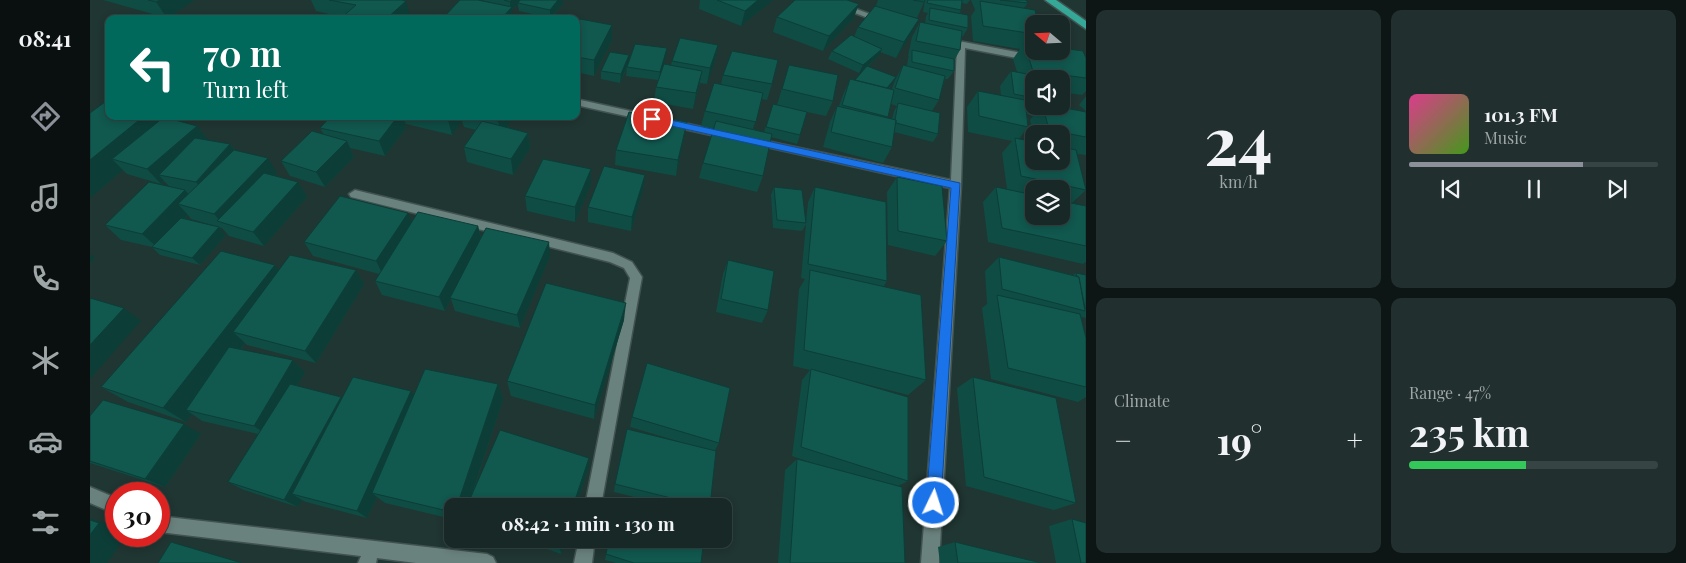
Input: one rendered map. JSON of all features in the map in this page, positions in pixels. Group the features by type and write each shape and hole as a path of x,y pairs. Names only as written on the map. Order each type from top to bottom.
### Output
{"highway":[{"path":"1050,0 1086,26"}],"street":[{"path":"824,0 888,22"},
{"path":"942,41 1025,57"},
{"path":"930,563 956,185 961,45"},
{"path":"580,103 956,185"},
{"path":"355,194 613,258 628,265 636,276 594,498"},
{"path":"90,495 105,501"},
{"path":"170,526 369,555 487,563"},
{"path":"582,563 585,548"}],"building":[{"path":"329,0 406,1 390,15 345,15 356,5"},
{"path":"460,0 478,0 512,7 505,15 446,15"},
{"path":"520,0 558,0 550,10 518,3"},
{"path":"717,0 758,0 745,11"},
{"path":"795,0 847,0 859,4 829,36 777,17"},
{"path":"928,0 962,0 961,10 927,3"},
{"path":"1000,0 1026,0 1028,3"},
{"path":"980,1 1035,10 1036,15 1025,15 1025,33 983,26"},
{"path":"875,6 919,19 904,42 858,27"},
{"path":"930,8 968,15 968,28 929,20"},
{"path":"580,19 612,25 594,60 580,58"},
{"path":"920,22 962,31 960,50 916,41"},
{"path":"851,35 882,49 863,65 832,51"},
{"path":"680,38 718,45 710,68 672,61"},
{"path":"635,44 667,48 660,72 627,67"},
{"path":"1070,49 1083,51 1086,58 1086,78 1070,76 1070,70 1033,70 1029,60 1070,60"},
{"path":"912,50 954,59 954,71 912,62"},
{"path":"732,51 778,60 772,84 723,75"},
{"path":"610,52 629,55 621,74 601,71"},
{"path":"664,64 702,71 696,93 656,87"},
{"path":"789,65 838,75 833,101 782,89"},
{"path":"903,65 945,76 939,100 895,88"},
{"path":"867,66 896,77 887,88 855,80"},
{"path":"1011,71 1025,74 1025,96 1014,94"},
{"path":"850,79 894,90 888,117 842,105"},
{"path":"714,83 763,93 756,122 705,111"},
{"path":"978,91 1025,100 1025,115 1027,115 1028,125 1025,126 979,116"},
{"path":"105,102 105,120 139,120 90,160 90,113"},
{"path":"898,103 940,113 938,134 896,123"},
{"path":"773,104 807,112 800,135 766,127"},
{"path":"837,106 896,120 892,147 831,132"},
{"path":"1070,109 1086,112 1086,137 1070,134 1070,125 1048,125 1045,115 1070,115"},
{"path":"629,112 687,122 678,160 616,150"},
{"path":"160,120 175,120 197,126 147,169 112,159"},
{"path":"327,120 395,120 379,141 320,128"},
{"path":"482,121 528,133 511,159 464,147"},
{"path":"716,121 772,134 763,176 703,163"},
{"path":"312,131 347,141 316,172 281,161"},
{"path":"195,138 230,144 196,182 159,175"},
{"path":"1015,138 1025,140 1025,170 1070,170 1070,149 1076,150 1086,190 1070,187 1070,180 1040,180 1021,176"},
{"path":"234,150 268,158 214,214 178,204"},
{"path":"543,159 591,169 575,207 525,196"},
{"path":"604,166 645,175 632,217 588,207"},
{"path":"264,173 298,182 253,232 217,221"},
{"path":"897,177 942,186 947,241 898,231"},
{"path":"149,182 185,190 142,234 105,225"},
{"path":"774,187 802,190 806,223 777,220"},
{"path":"815,187 886,202 887,281 808,264"},
{"path":"996,187 1025,193 1025,225 1070,225 1070,203 1086,206 1086,246 1002,228"},
{"path":"340,196 408,213 376,261 304,242"},
{"path":"418,212 478,226 439,297 375,281"},
{"path":"181,218 219,227 192,258 152,247"},
{"path":"486,228 549,242 517,315 450,298"},
{"path":"221,251 275,265 163,408 101,387"},
{"path":"290,255 356,270 305,351 233,332"},
{"path":"999,257 1079,277 1085,311 1002,289"},
{"path":"728,260 774,271 768,310 721,299"},
{"path":"810,270 921,295 926,380 804,350"},
{"path":"1076,273 1086,275 1086,308 1079,277"},
{"path":"546,283 626,303 595,405 507,381"},
{"path":"997,295 1080,314 1086,338 1086,387 1008,368"},
{"path":"90,298 124,308 90,345"},
{"path":"229,347 293,360 254,426 186,410"},
{"path":"647,363 730,388 719,443 632,417"},
{"path":"425,369 498,384 460,498 444,498 444,510 372,493"},
{"path":"811,369 908,397 908,481 801,447"},
{"path":"353,377 411,391 357,511 292,494"},
{"path":"973,377 1056,398 1076,503 984,477"},
{"path":"290,384 341,397 284,500 228,482"},
{"path":"103,400 184,424 145,479 90,461 90,416"},
{"path":"627,429 716,451 711,498 671,498 615,484"},
{"path":"500,430 589,458 576,498 470,498"},
{"path":"797,459 902,487 905,563 790,563"},
{"path":"1072,519 1086,523 1086,563 1081,563"},
{"path":"90,520 99,523 90,535"},
{"path":"171,542 242,563 158,563 168,547 170,547"},
{"path":"955,542 1041,563 958,563"},
{"path":"607,548 703,548 701,563 634,563 606,554"}],"route":[{"path":"652,119 956,185 934,503"}]}
